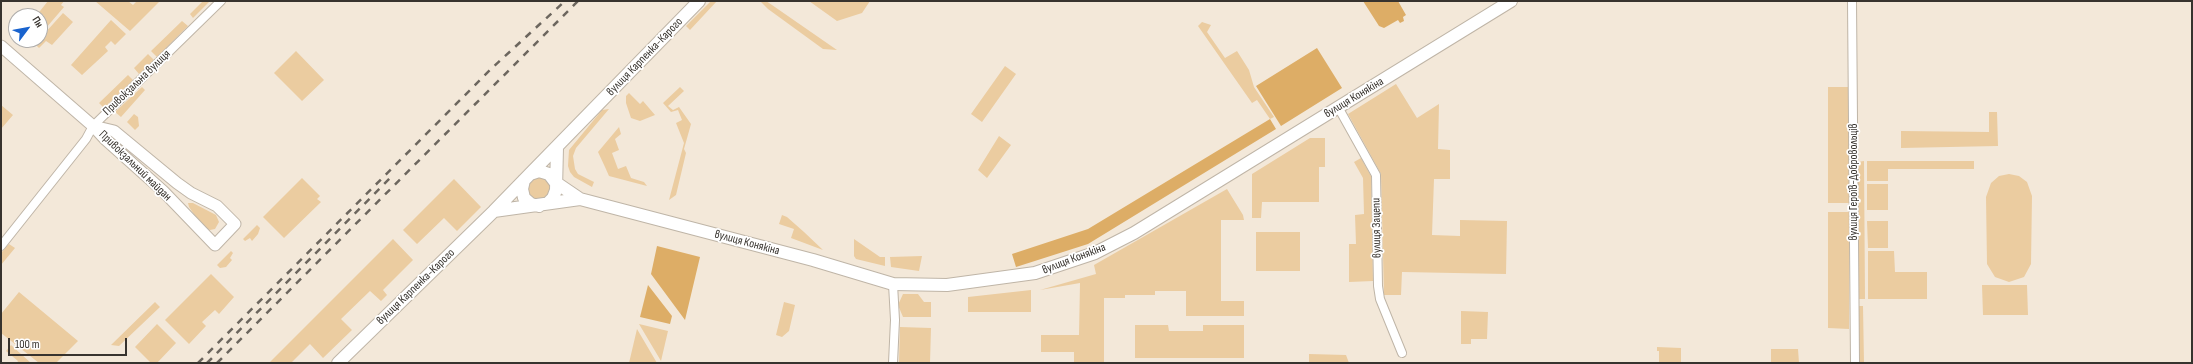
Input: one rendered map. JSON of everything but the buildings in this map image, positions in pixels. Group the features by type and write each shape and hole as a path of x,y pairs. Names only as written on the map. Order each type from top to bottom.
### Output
{"main road":[{"name":"вулиця Карпенка-Карого","path":"338,363 494,211 699,1"},
{"name":"вулиця Конякіна","path":"580,199 813,260 893,284 948,285 990,281 1035,273 1095,253 1134,233 1511,1"},
{"path":"557,147 555,182 555,194 544,205 531,204 524,198 522,189 527,177 539,171 549,174 555,182 580,199"},
{"path":"494,211 580,199"}],"street":[{"name":"Привокзальна вулиця","path":"1,246 86,139 93,126 221,1"},
{"name":"вулиця Героїв-Добровольців","path":"1852,1 1855,363"},
{"path":"1,46 93,126"},
{"name":"вулиця Зацепи","path":"1338,107 1376,175 1378,286 1380,299 1402,353"},
{"name":"Привокзальний майдан","path":"93,126 114,131 182,187 217,206 235,224 215,245 163,191 106,140 93,126"},
{"path":"893,284 895,320 893,363"}],"shaded area":[{"path":"48,1 64,1 61,5 64,7 48,26 48,8 42,8"},
{"path":"95,1 128,1 133,5 137,1 160,1 130,31"},
{"path":"203,1 210,1 193,18 190,14"},
{"path":"711,1 717,1 690,30 686,26"},
{"path":"760,1 766,1 837,50 823,49 768,9"},
{"path":"809,1 870,1 862,13 837,21"},
{"path":"1363,1 1398,1 1406,15 1403,17 1404,21 1400,23 1398,20 1384,28 1379,26"},
{"path":"63,13 73,22 52,45 48,42 48,30"},
{"path":"111,20 126,34 115,45 111,41 105,47 108,51 82,75 71,65"},
{"path":"182,21 188,26 157,57 151,51"},
{"path":"1202,22 1211,25 1207,32 1225,58 1237,51 1249,70 1254,87 1274,117 1270,119 1257,100 1252,103 1198,26"},
{"path":"1317,48 1342,88 1281,126 1256,86"},
{"path":"296,51 324,80 302,101 274,73"},
{"path":"148,54 154,60 139,74 134,68"},
{"path":"1005,66 1016,74 982,122 971,114"},
{"path":"128,75 133,80 104,108 99,103"},
{"path":"1396,84 1417,118 1439,104 1438,149 1450,150 1450,179 1434,179 1432,235 1460,236 1460,220 1507,221 1506,274 1402,272 1401,295 1384,295 1381,174 1348,114"},
{"path":"142,87 145,90 121,117 115,112"},
{"path":"680,87 684,91 668,106 673,110 679,107 691,124 684,149 686,153 676,195 669,200 684,143 676,123 682,120 678,110 671,112 663,103"},
{"path":"1828,87 1849,87 1849,203 1828,203"},
{"path":"629,93 640,104 643,101 655,115 640,121 631,118 626,103 626,96"},
{"path":"1,105 13,115 1,129"},
{"path":"609,109 576,148 573,156 575,169 578,174 594,182 592,187 574,177 570,172 568,166 569,150 602,110"},
{"path":"1989,112 1997,112 1998,146 1901,148 1901,131 1989,132"},
{"path":"134,114 138,117 139,126 135,130 127,122"},
{"path":"1270,119 1276,129 1088,244 1016,267 1012,254 1088,229"},
{"path":"619,127 621,134 615,139 619,150 612,153 618,169 626,166 631,178 644,182 647,186 609,176 598,152"},
{"path":"999,136 1011,145 987,178 978,170"},
{"path":"1310,138 1325,138 1325,167 1319,167 1319,202 1262,202 1261,218 1252,218 1252,174"},
{"path":"1361,158 1371,176 1373,281 1349,282 1349,244 1356,244 1355,215 1364,214 1363,178 1354,162"},
{"path":"1864,161 1865,299 1858,299 1857,162"},
{"path":"1867,161 1974,161 1974,169 1888,169 1888,181 1867,181"},
{"path":"2009,174 2019,176 2027,182 2032,196 2031,264 2024,277 2009,282 1995,277 1987,264 1986,197 1991,183 1999,176"},
{"path":"539,176 547,180 551,188 547,196 539,200 531,196 527,188 531,180"},
{"path":"302,178 320,196 317,199 321,202 284,238 263,217"},
{"path":"454,179 481,207 457,231 444,218 417,244 403,230"},
{"path":"1867,184 1888,184 1888,210 1867,210"},
{"path":"1227,189 1243,215 1244,220 1221,220 1221,301 1244,301 1244,316 1186,316 1186,291 1155,291 1155,295 1125,295 1125,298 1104,298 1104,363 1074,363 1074,352 1041,352 1041,335 1079,335 1080,283 1040,290 1096,274 1094,265"},
{"path":"188,203 193,203 216,215 219,222 215,229 210,230 203,227 189,207"},
{"path":"1828,212 1849,212 1849,329 1828,328"},
{"path":"782,215 787,217 823,250 791,238 794,229 779,224"},
{"path":"1867,221 1888,221 1888,248 1868,248"},
{"path":"257,225 260,228 258,234 252,241 250,238 245,241 243,239"},
{"path":"1256,232 1300,232 1300,271 1256,271"},
{"path":"393,239 413,260 383,290 387,295 381,301 370,291 341,319 352,330 323,358 310,344 291,363 269,363"},
{"path":"854,239 880,257 885,257 885,266 856,259 854,256"},
{"path":"9,244 15,248 1,265 1,253"},
{"path":"657,246 700,257 685,320 651,274"},
{"path":"231,251 233,253 230,258 232,260 226,267 220,268 217,265"},
{"path":"1868,251 1894,251 1895,272 1927,272 1927,299 1868,299"},
{"path":"922,256 919,271 891,267 890,257"},
{"path":"211,274 234,297 219,314 215,310 202,322 206,326 189,344 165,320"},
{"path":"648,285 672,316 670,324 640,317"},
{"path":"1982,285 2027,285 2028,315 1983,315"},
{"path":"1031,290 1031,312 968,312 968,297"},
{"path":"19,292 78,341 56,363 39,363 1,333 1,314"},
{"path":"903,294 918,294 924,302 931,302 931,317 903,317 898,305"},
{"path":"155,302 160,307 119,346 111,345"},
{"path":"784,302 795,305 789,331 782,337 776,335"},
{"path":"1858,306 1863,306 1864,363 1859,363"},
{"path":"1461,311 1488,312 1487,339 1471,339 1471,344 1461,344"},
{"path":"157,324 176,343 157,363 151,363 135,347"},
{"path":"639,324 668,331 661,361"},
{"path":"1135,325 1168,325 1169,331 1203,331 1203,325 1244,325 1244,358 1135,358"},
{"path":"900,327 931,328 930,363 899,363"},
{"path":"637,329 657,363 629,363"},
{"path":"11,345 31,363 17,363 18,361 6,351"},
{"path":"1657,347 1681,348 1681,363 1659,363 1659,351 1657,351"},
{"path":"1771,349 1798,349 1799,363 1724,363 1771,362"},
{"path":"1309,354 1346,355 1349,363 1309,363"}],"railway":[{"path":"198,363 491,69 565,1"},
{"path":"217,363 578,1"},
{"path":"207,363 392,176"}]}
